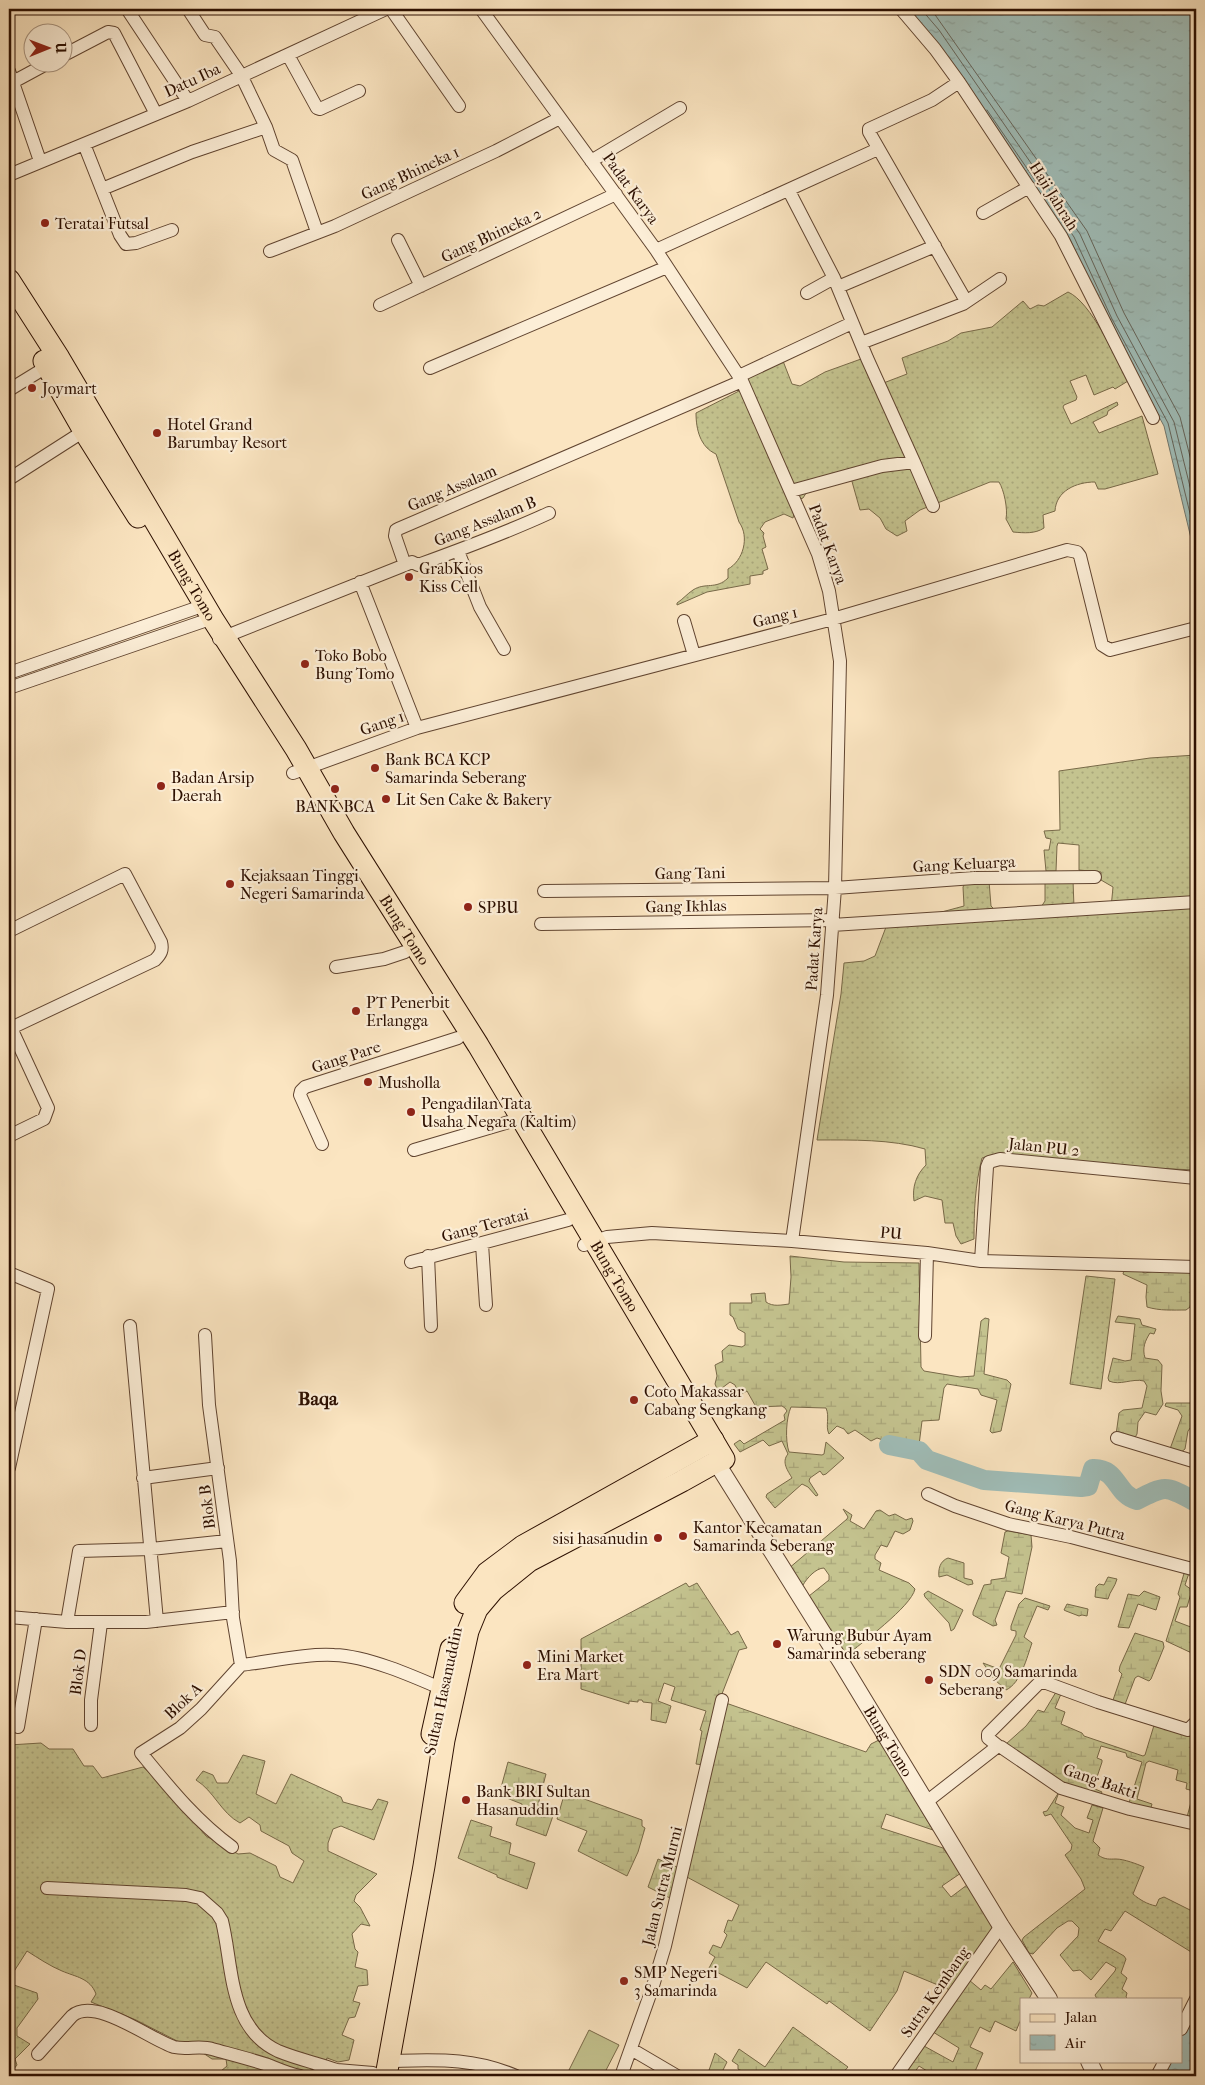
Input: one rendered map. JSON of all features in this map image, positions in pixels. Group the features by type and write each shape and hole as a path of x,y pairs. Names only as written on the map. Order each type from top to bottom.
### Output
{"main road":[{"name":"Bung Tomo","path":"9,280 82,418"},
{"name":"Bung Tomo","path":"9,305 115,467 220,639 266,723 344,833 442,998 458,1038 568,1220 589,1243"},
{"name":"Bung Tomo","path":"300,771 369,898 405,952 478,1045 589,1243 714,1451"},
{"name":"Sultan Hasanuddin","path":"380,2072 424,1866 444,1740 448,1691 477,1609 493,1590 574,1527 714,1451"}],"street":[{"path":"127,9 188,101"},
{"path":"188,9 205,35 215,37 241,75 266,127 274,150 289,157 294,162 317,232"},
{"path":"354,9 359,21"},
{"name":"Datu Iba","path":"9,175 188,101 386,9"},
{"path":"391,9 459,106"},
{"name":"Padat Karya","path":"481,9 656,250 741,379 818,554 829,590 840,661 836,888 827,995 792,1241"},
{"name":"Haji Jahrah","path":"900,9 935,49 959,82 1061,236 1153,418"},
{"path":"72,51 108,32 114,32 156,114"},
{"path":"288,55 317,108 320,109 359,91"},
{"path":"24,72 11,77 40,162"},
{"path":"959,82 932,100 869,129 869,132 966,302"},
{"path":"591,161 680,108"},
{"name":"Gang Bhineka 1","path":"270,251 336,226 460,168 560,118"},
{"path":"102,188 192,152 266,127"},
{"path":"84,144 120,235 126,244 136,244 172,230"},
{"path":"656,250 878,149"},
{"path":"983,213 1029,187"},
{"path":"789,190 836,282 932,506"},
{"name":"Gang Bhineka 2","path":"380,306 616,194"},
{"path":"398,240 421,286"},
{"path":"807,293 935,246"},
{"path":"430,368 666,267"},
{"path":"861,343 966,302 1000,279"},
{"path":"741,379 852,322"},
{"path":"9,390 48,366"},
{"name":"Gang Assalam","path":"405,564 396,536 396,530 741,379"},
{"path":"9,479 82,418"},
{"path":"791,491 882,466 914,462"},
{"name":"Gang Assalam B","path":"405,564 412,562 418,565 458,551 549,513"},
{"name":"Gang 1","path":"300,771 417,728 833,619 1072,550 1080,556 1102,645 1105,648 1110,650 1196,628"},
{"path":"458,551 480,607 504,650"},
{"path":"220,639 405,564"},
{"path":"360,582 417,728"},
{"path":"9,673 204,614"},
{"path":"9,688 204,614"},
{"path":"684,621 694,655"},
{"path":"9,931 125,874 157,933 162,947 162,952 155,960 10,1027 48,1108 44,1119 9,1136"},
{"name":"Gang Keluarga","path":"836,888 974,878 1094,877"},
{"name":"Gang Tani","path":"544,891 836,888"},
{"name":"Gang Ikhlas","path":"541,924 832,922 1196,902"},
{"path":"336,967 384,959 405,952"},
{"name":"Gang Pare","path":"322,1144 300,1095 301,1091 305,1088 458,1038"},
{"path":"414,1150 509,1122"},
{"name":"Jalan PU 2","path":"981,1261 987,1167 989,1162 1000,1159 1196,1178"},
{"name":"Gang Teratai","path":"411,1262 568,1220"},
{"name":"PU","path":"589,1243 606,1237 652,1233 792,1241 927,1253 981,1261 1196,1267"},
{"path":"482,1244 486,1305"},
{"path":"925,1336 927,1253"},
{"path":"428,1256 431,1326"},
{"path":"9,1273 48,1289 9,1468"},
{"path":"130,1326 157,1622"},
{"name":"Blok B","path":"205,1336 209,1405 232,1578 232,1609 242,1665"},
{"path":"1117,1438 1196,1462"},
{"name":"Bung Tomo","path":"714,1451 728,1481 874,1715 925,1803 1001,1926 1048,1998"},
{"path":"144,1478 218,1468"},
{"name":"Gang Karya Putra","path":"928,1494 954,1506 1008,1524 1071,1537 1196,1570"},
{"path":"67,1622 79,1551 150,1549 227,1541"},
{"path":"9,1617 67,1622 157,1622 232,1609"},
{"path":"18,1727 36,1619"},
{"name":"Blok D","path":"91,1725 90,1700 101,1623"},
{"path":"242,1665 332,1654 348,1656 369,1661 448,1691"},
{"name":"Blok A","path":"232,1847 204,1826 164,1783 141,1753 180,1728 201,1709 242,1665"},
{"path":"925,1803 1000,1746 988,1738 988,1734 1041,1681 1098,1702 1188,1730 1194,1724 1196,1725"},
{"name":"Jalan Sutra Murni","path":"621,2076 665,1946 722,1700"},
{"name":"Gang Bakti","path":"1000,1746 1061,1788 1130,1809 1196,1824"},
{"path":"46,1888 152,1892 200,1898 217,1913 222,1921 233,1984 244,2017 254,2034 275,2050 336,2070 380,2072 457,2060 485,2065 516,2076"},
{"name":"Sutra Kembang","path":"896,2076 1001,1926"},
{"path":"1182,2027 1196,1999"},
{"path":"38,2054 72,2016 77,2012 83,2011 128,2022 171,2046 180,2048 210,2048 300,2076"},
{"path":"631,2049 677,2076"},
{"path":"1089,2062 1096,2076"},
{"path":"1157,2076 1164,2062"},
{"path":"313,2076 336,2070"}],"green space":[{"path":"1068,292 1077,298 1094,318 1128,381 1115,389 1113,387 1094,395 1086,375 1070,381 1077,397 1076,400 1063,407 1071,424 1117,402 1118,405 1108,411 1107,415 1093,422 1099,433 1142,416 1158,474 1105,489 1098,489 1095,482 1074,486 1059,498 1055,511 1043,515 1044,528 1029,533 1013,532 1006,519 1006,505 1001,485 999,482 990,482 920,510 905,521 907,531 897,536 886,529 880,518 869,509 860,510 851,478 808,490 803,498 797,500 793,518 784,514 765,522 760,529 764,533 766,547 762,549 768,569 763,571 763,574 750,576 750,584 707,592 677,605 677,603 697,588 724,582 728,578 728,569 741,555 744,541 742,528 716,454 706,447 700,437 696,413 739,391 748,378 783,361 792,384 800,386 825,372 861,359 873,387 907,374 902,358 948,341 961,333 992,327 1023,301 1030,309 1038,305 1044,306"},
{"path":"1196,755 1196,1170 1100,1166 990,1156 982,1158 975,1198 974,1239 961,1244 956,1236 953,1223 945,1223 942,1200 925,1196 914,1201 916,1182 926,1165 925,1149 899,1143 817,1140 841,994 844,963 864,961 875,956 886,927 964,906 963,887 965,883 989,881 991,906 997,912 1041,907 1045,901 1045,882 1073,880 1074,908 1111,908 1113,887 1101,880 1101,872 1079,870 1079,845 1058,843 1056,871 1046,871 1044,850 1049,850 1051,839 1046,838 1044,831 1060,830 1059,771 1150,758"},
{"path":"790,1256 844,1262 919,1263 921,1367 924,1371 960,1377 974,1376 981,1321 985,1318 989,1319 984,1374 1007,1380 1011,1384 1001,1431 992,1433 990,1431 997,1400 981,1395 978,1389 947,1384 944,1388 939,1420 922,1421 919,1445 916,1448 912,1446 904,1447 877,1438 871,1441 855,1430 848,1434 844,1429 837,1426 829,1434 826,1408 791,1407 787,1429 789,1452 822,1455 824,1454 826,1442 844,1458 826,1474 823,1475 820,1471 810,1478 809,1481 818,1495 816,1496 808,1487 802,1484 775,1508 766,1497 767,1494 792,1478 786,1466 785,1460 788,1454 782,1441 769,1446 763,1440 740,1452 734,1444 740,1440 744,1444 785,1420 784,1415 787,1411 782,1406 756,1407 747,1391 739,1395 735,1385 730,1382 718,1391 715,1384 717,1376 715,1365 723,1361 722,1351 729,1345 742,1347 745,1345 745,1333 738,1329 733,1317 730,1315 730,1303 752,1303 751,1294 765,1293 766,1302 771,1305 789,1304"},
{"path":"1124,1270 1138,1270 1145,1273 1189,1270 1196,1274 1190,1307 1186,1310 1171,1310 1147,1307 1147,1285 1123,1274"},
{"path":"1086,1276 1115,1279 1101,1389 1070,1384"},
{"path":"1118,1316 1140,1319 1142,1325 1156,1329 1154,1334 1150,1333 1147,1339 1144,1354 1145,1358 1158,1360 1162,1365 1161,1391 1163,1404 1156,1415 1145,1412 1138,1422 1137,1434 1133,1441 1116,1435 1119,1413 1123,1410 1142,1408 1147,1386 1144,1381 1140,1380 1117,1383 1109,1381 1113,1358 1125,1361 1131,1360 1135,1324 1115,1322"},
{"path":"1196,1369 1196,1427 1191,1427 1188,1431 1185,1449 1180,1453 1170,1449 1182,1416 1178,1410 1165,1406 1166,1403 1191,1403 1193,1377"},
{"path":"843,1509 852,1515 850,1521 864,1529 876,1511 880,1510 889,1516 895,1514 906,1520 912,1518 910,1530 903,1534 895,1531 887,1547 881,1545 875,1555 875,1559 881,1563 879,1570 909,1583 915,1589 912,1597 895,1615 846,1656 809,1596 829,1580 829,1575 824,1568 821,1568 812,1574 803,1585 788,1569 847,1519 848,1517"},
{"path":"1005,1532 1031,1535 1032,1547 1022,1594 1006,1591 995,1620 997,1625 993,1626 973,1615 973,1612 984,1585 991,1584 991,1580 1005,1578 1009,1557 1001,1553"},
{"path":"948,1558 964,1563 964,1578 972,1580 973,1584 968,1585 947,1575 939,1577 940,1566"},
{"path":"1185,1570 1189,1573 1185,1585 1192,1590 1187,1607 1180,1607 1175,1621 1196,1629 1196,1655 1166,1641 1180,1597 1178,1594"},
{"path":"1108,1577 1117,1579 1108,1599 1095,1597 1096,1587 1099,1584 1104,1585"},
{"path":"686,1583 689,1587 697,1583 731,1635 738,1631 747,1648 739,1650 720,1699 704,1765 696,1764 702,1731 700,1730 706,1711 671,1700 675,1687 664,1683 658,1701 671,1706 666,1723 651,1720 652,1703 638,1700 638,1702 629,1701 629,1704 581,1689 581,1639"},
{"path":"928,1591 963,1610 954,1629 951,1631 949,1623 925,1597 924,1594"},
{"path":"1144,1591 1160,1597 1156,1610 1138,1604 1129,1628 1118,1627 1128,1594 1139,1596"},
{"path":"1025,1598 1050,1606 1048,1610 1037,1606 1024,1637 1032,1643 1026,1662 1016,1682 1006,1690 994,1679 983,1663 999,1669 1016,1635 1016,1631 1011,1630 1011,1626 1019,1604"},
{"path":"1067,1604 1088,1609 1087,1616 1079,1616 1064,1610"},
{"path":"1135,1633 1163,1642 1164,1647 1151,1679 1149,1681 1138,1676 1135,1678 1124,1707 1112,1703 1122,1674 1119,1671 1120,1666"},
{"path":"1056,1692 1061,1694 1055,1708 1065,1712 1061,1724 1082,1733 1084,1736 1143,1756 1145,1755 1155,1722 1196,1728 1196,1821 1187,1817 1194,1791 1186,1789 1187,1783 1176,1780 1178,1770 1149,1761 1146,1763 1137,1799 1152,1804 1150,1811 1128,1806 1142,1762 1127,1757 1126,1753 1101,1746 1097,1758 1102,1760 1102,1762 1094,1786 1095,1789 1102,1792 1100,1796 1069,1787 1006,1744 1026,1726 1038,1710 1044,1712"},
{"path":"723,1702 866,1752 871,1744 879,1740 933,1830 886,1814 881,1828 943,1848 961,1873 942,1886 951,1897 967,1885 995,1929 950,1990 904,1971 897,1991 870,2031 829,2001 827,2004 766,1962 747,1988 709,1968 715,1957 709,1953 713,1945 721,1948 727,1935 724,1932 728,1920 732,1921 739,1905 685,1876"},
{"path":"41,1743 49,1749 73,1749 84,1766 93,1766 102,1778 143,1767 164,1786 206,1836 238,1854 250,1853 276,1866 280,1877 293,1883 304,1861 292,1853 289,1846 261,1831 260,1825 249,1817 240,1823 233,1819 208,1790 196,1780 203,1771 213,1775 217,1783 228,1783 243,1755 265,1761 256,1794 276,1804 291,1774 341,1797 343,1802 372,1810 378,1799 388,1802 374,1840 341,1826 333,1829 328,1843 328,1851 377,1874 356,1895 354,1901 360,1907 370,1926 361,1924 352,1934 355,1949 358,1952 355,1967 367,1970 368,1985 358,1986 353,2001 360,2003 355,2017 349,2018 342,2035 354,2040 349,2060 338,2062 327,2058 321,2076 215,2076 227,2066 226,2059 212,2059 191,2045 179,2042 136,2020 91,2002 96,1994 86,1981 53,1967 27,1951 13,1973 11,1984 37,1993 38,1999 17,2028 17,2036 30,2044 15,2059 17,2065 9,2075 9,1745"},
{"path":"508,1762 546,1774 538,1805 555,1810 546,1836 516,1825 522,1804 499,1795"},
{"path":"565,1792 642,1820 642,1826 645,1828 638,1852 627,1876 578,1851 587,1831 557,1819"},
{"path":"1059,1792 1055,1803 1064,1807 1061,1815 1075,1828 1089,1833 1093,1820 1087,1818 1092,1805 1103,1808 1093,1841 1100,1848 1098,1855 1107,1859 1123,1860 1144,1867 1133,1894 1144,1901 1156,1906 1159,1899 1164,1897 1196,1913 1196,1955 1125,1911 1111,1931 1105,1929 1098,1941 1126,1959 1121,1973 1127,1978 1122,1989 1127,1993 1127,1998 1096,1998 1095,1995 1116,1968 1106,1962 1091,1980 1080,1970 1073,1971 1060,1955 1078,1936 1079,1928 1072,1921 1068,1921 1057,1928 1033,1954 1029,1953 1022,1940 1024,1937 1085,1889 1081,1879 1065,1855 1071,1850 1072,1845 1051,1814 1045,1816 1043,1812 1047,1811"},
{"path":"471,1820 492,1827 490,1836 511,1843 509,1854 535,1863 527,1889 458,1858"},
{"path":"658,1859 677,1867 672,1899 648,1887"},
{"path":"1013,1962 1032,1993 1030,1998 1020,1998 1020,2021 1016,2031 995,2021 990,2032 980,2027 970,2047 983,2053 973,2076 935,2076 919,2066 912,2076 905,2073 924,2046 953,2062 959,2048 933,2032 969,1980 981,1990 985,1985 991,1989"},
{"path":"793,2027 848,2067 840,2076 830,2073 827,2076 783,2076 774,2070 768,2076 751,2076 738,2069 738,2065 732,2061 739,2049 765,2067"},
{"path":"589,2030 619,2045 603,2076 576,2076 568,2072"},
{"path":"715,2053 727,2062 720,2076 707,2076"}],"water":[{"path":"907,9 1196,9 1196,559 1164,426 1107,321 1070,239"},
{"path":"1196,2003 1196,2076 1159,2076 1166,2062 1182,2062 1182,2030"}],"waterway":[{"path":"889,1445 919,1451 927,1460 984,1480 1081,1487 1088,1486 1093,1469 1107,1473 1125,1493 1137,1500 1155,1491 1166,1489 1196,1502"}],"place":[{"name":"Teratai Futsal","path":"45,223"},
{"name":"Joymart","path":"32,388"},
{"name":"Hotel Grand Barumbay Resort","path":"157,433"},
{"name":"GrabKios Kiss Cell","path":"409,577"},
{"name":"Toko Bobo Bung Tomo","path":"305,664"},
{"name":"Bank BCA KCP Samarinda Seberang","path":"375,768"},
{"name":"Badan Arsip Daerah","path":"161,786"},
{"name":"BANK BCA","path":"335,789"},
{"name":"Lit Sen Cake & Bakery","path":"386,799"},
{"name":"Kejaksaan Tinggi Negeri Samarinda","path":"230,884"},
{"name":"SPBU","path":"468,907"},
{"name":"PT Penerbit Erlangga","path":"356,1011"},
{"name":"Musholla","path":"368,1082"},
{"name":"Pengadilan Tata Usaha Negara (Kaltim)","path":"411,1112"},
{"name":"Coto Makassar Cabang Sengkang","path":"634,1400"},
{"name":"Kantor Kecamatan Samarinda Seberang","path":"683,1536"},
{"name":"sisi hasanudin","path":"658,1538"},
{"name":"Warung Bubur Ayam Samarinda seberang","path":"777,1644"},
{"name":"Mini Market Era Mart","path":"527,1665"},
{"name":"SDN 009 Samarinda Seberang","path":"929,1680"},
{"name":"Bank BRI Sultan Hasanuddin","path":"466,1800"},
{"name":"SMP Negeri 3 Samarinda","path":"624,1981"}],"district":[{"name":"Baqa","path":"318,1399"}]}
